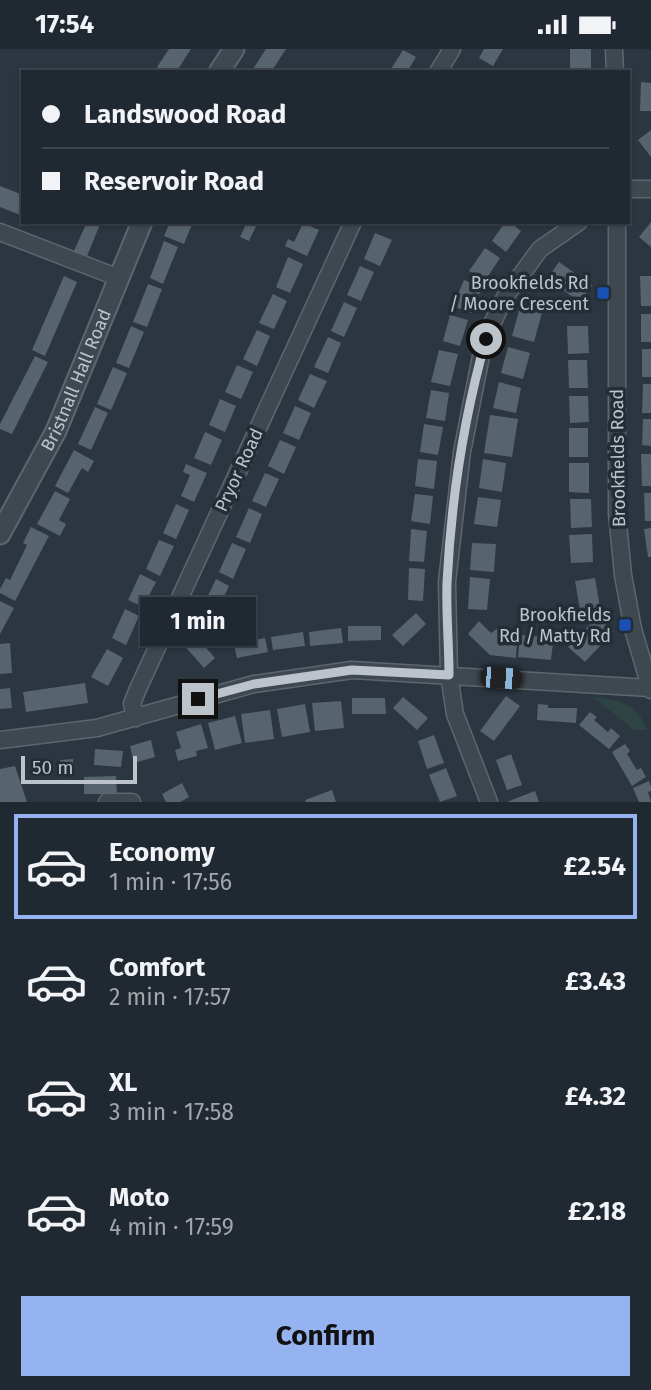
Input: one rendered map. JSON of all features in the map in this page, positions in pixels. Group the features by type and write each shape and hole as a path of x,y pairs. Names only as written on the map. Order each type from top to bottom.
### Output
{"street":[{"path":"220,70 234,49"},
{"path":"439,70 452,49"},
{"path":"614,49 615,70"},
{"path":"630,189 651,189"},
{"name":"Bristnall Hall Road","path":"0,534 56,431 141,224"},
{"name":"Pryor Road","path":"136,718 132,704 137,691 352,224"},
{"path":"489,802 455,713 449,675 447,605 450,544 466,426 486,339 505,297 531,260 551,240 576,224"},
{"name":"Brookfields Road","path":"617,224 617,513 623,576 633,629 651,689"},
{"path":"0,232 119,278"},
{"path":"0,740 97,728 219,692 299,676 352,670 651,689"},
{"path":"107,802 132,802"}],"green space":[{"path":"592,696 618,701 632,708 643,720 647,730 634,730"}],"building":[{"path":"169,49 191,49 177,70 161,70 157,67"},
{"path":"266,49 286,49 272,70 252,70"},
{"path":"484,49 503,49 493,66 479,58"},
{"path":"570,49 591,49 591,70 570,70"},
{"path":"403,50 416,57 408,70 390,70"},
{"path":"641,82 651,83 651,111 640,111"},
{"path":"651,130 651,157 638,140"},
{"path":"0,186 21,194 21,215 0,207"},
{"path":"651,222 651,247 639,237"},
{"path":"86,224 100,224 87,256 74,251"},
{"path":"169,224 192,224 184,244 164,236"},
{"path":"246,224 257,224 249,241 240,237"},
{"path":"303,224 319,230 307,256 285,246 288,239 294,242"},
{"path":"504,224 512,224 521,231 506,252 492,241"},
{"path":"375,233 392,240 380,266 364,259"},
{"path":"164,241 178,247 163,284 150,278"},
{"path":"485,248 500,258 485,281 469,271"},
{"path":"288,257 303,264 290,293 276,287"},
{"path":"559,262 592,285 580,302 547,279"},
{"path":"360,266 374,272 361,301 347,295"},
{"path":"64,276 77,282 45,356 32,350"},
{"path":"640,276 651,276 651,306 641,306"},
{"path":"464,280 482,287 471,313 453,306"},
{"path":"148,284 162,289 147,327 133,322"},
{"path":"273,294 287,301 274,329 259,323"},
{"path":"344,302 357,308 344,337 331,331"},
{"path":"521,303 543,309 534,342 512,336"},
{"path":"641,314 651,314 651,342 641,342"},
{"path":"450,315 468,320 460,346 443,341"},
{"path":"131,326 144,332 129,368 116,363"},
{"path":"567,326 588,326 589,353 568,354"},
{"path":"257,330 270,336 257,366 243,359"},
{"path":"328,337 341,343 328,373 314,367"},
{"path":"508,347 530,353 523,379 501,373"},
{"path":"642,349 651,349 651,377 642,377"},
{"path":"439,350 458,354 450,386 431,382"},
{"path":"35,356 48,362 12,434 0,429 0,424"},
{"path":"568,360 587,360 588,388 569,388"},
{"path":"237,365 253,372 241,399 225,392"},
{"path":"113,367 127,373 111,410 97,404"},
{"path":"310,374 327,381 314,408 298,400"},
{"path":"499,382 521,388 516,413 493,408"},
{"path":"643,384 651,384 651,413 642,413"},
{"path":"431,390 449,393 445,421 426,418"},
{"path":"569,396 588,396 589,422 570,423"},
{"path":"220,399 236,406 225,432 209,425"},
{"path":"295,406 311,413 299,440 283,433"},
{"path":"95,407 108,413 91,450 78,444"},
{"path":"490,415 518,419 512,457 484,453"},
{"path":"643,419 651,419 651,446 642,445"},
{"path":"424,424 443,427 438,455 420,452"},
{"path":"569,428 588,428 588,457 569,457"},
{"path":"205,432 222,440 211,465 194,458"},
{"path":"280,440 296,447 284,474 268,466"},
{"path":"74,450 94,461 88,472 82,468 68,493 55,486"},
{"path":"641,454 651,454 651,486 642,486"},
{"path":"418,459 437,461 434,489 415,486"},
{"path":"483,459 506,463 502,492 479,488"},
{"path":"569,463 589,463 589,493 569,492"},
{"path":"186,464 207,473 194,502 181,496 190,475 183,472"},
{"path":"265,473 279,479 266,507 252,501"},
{"path":"55,491 70,499 59,520 66,524 60,536 37,524"},
{"path":"644,493 651,493 651,521 645,521"},
{"path":"415,494 433,496 430,524 411,521"},
{"path":"478,497 501,500 497,527 474,524"},
{"path":"570,499 591,499 592,527 571,528"},
{"path":"176,504 189,510 176,539 163,533"},
{"path":"249,508 262,514 250,543 236,537"},
{"path":"31,527 49,536 15,601 0,593 0,589 6,578 10,580 27,545 23,543"},
{"path":"651,528 651,557 648,557 644,529"},
{"path":"411,529 427,531 424,562 409,561"},
{"path":"592,534 593,562 571,563 569,535"},
{"path":"159,540 174,546 160,576 146,569"},
{"path":"232,543 246,549 233,579 219,572"},
{"path":"472,543 496,544 494,572 470,570"},
{"path":"409,568 425,569 423,601 408,600"},
{"path":"140,574 156,582 143,607 128,600"},
{"path":"470,577 490,579 487,610 468,609"},
{"path":"595,578 600,607 580,610 575,581"},
{"path":"216,579 229,586 215,615 202,608"},
{"path":"0,601 14,608 0,634"},
{"path":"125,609 139,616 126,645 112,638"},
{"path":"416,613 426,624 403,646 392,635"},
{"path":"598,616 614,631 585,662 568,647"},
{"path":"479,621 491,633 498,628 510,642 517,641 516,658 490,655 468,634"},
{"path":"348,626 381,626 381,640 348,641"},
{"path":"341,628 343,643 310,646 309,632"},
{"path":"303,632 305,646 273,650 271,637"},
{"path":"194,634 215,658 204,668 183,644"},
{"path":"520,635 537,636 537,641 553,643 551,660 518,657"},
{"path":"265,638 268,652 237,658 234,644"},
{"path":"10,643 12,673 0,674 0,644"},
{"path":"107,649 123,658 108,686 91,677"},
{"path":"85,683 88,703 26,712 23,692"},
{"path":"10,688 12,708 0,709 0,689"},
{"path":"506,696 520,706 494,741 480,731"},
{"path":"403,697 428,718 417,730 393,708"},
{"path":"352,698 385,698 386,714 352,714"},
{"path":"341,701 344,728 315,731 312,703"},
{"path":"305,704 310,732 282,737 277,709"},
{"path":"538,704 548,705 548,708 577,708 576,723 537,720"},
{"path":"270,710 274,739 245,743 241,714"},
{"path":"590,712 597,717 594,720 608,732 611,728 620,736 609,749 579,725"},
{"path":"235,716 242,743 215,750 208,723"},
{"path":"201,724 208,748 196,751 197,756 178,761 175,750 181,748 176,732"},
{"path":"434,735 444,763 427,769 418,741"},
{"path":"151,740 155,757 134,763 130,746"},
{"path":"625,744 630,751 627,754 637,770 641,768 646,777 632,786 612,752"},
{"path":"95,749 123,751 121,767 94,765"},
{"path":"511,754 522,785 507,790 496,760"},
{"path":"73,759 73,771 61,772 60,760"},
{"path":"15,766 27,802 0,802 0,769"},
{"path":"446,768 457,796 440,802 429,775"},
{"path":"116,776 117,794 84,794 84,777"},
{"path":"649,781 651,802 639,802 633,788"},
{"path":"182,783 189,797 180,802 166,802 162,794"},
{"path":"332,790 336,802 305,800"},
{"path":"535,791 539,802 507,802"}],"place":[{"name":"Brookfields Rd / Moore Crescent","path":"603,293"},
{"name":"Brookfields Rd / Matty Rd","path":"625,625"}],"route":[{"path":"198,699 254,684 352,670 449,675 447,582 450,544 466,426 486,339"}]}
